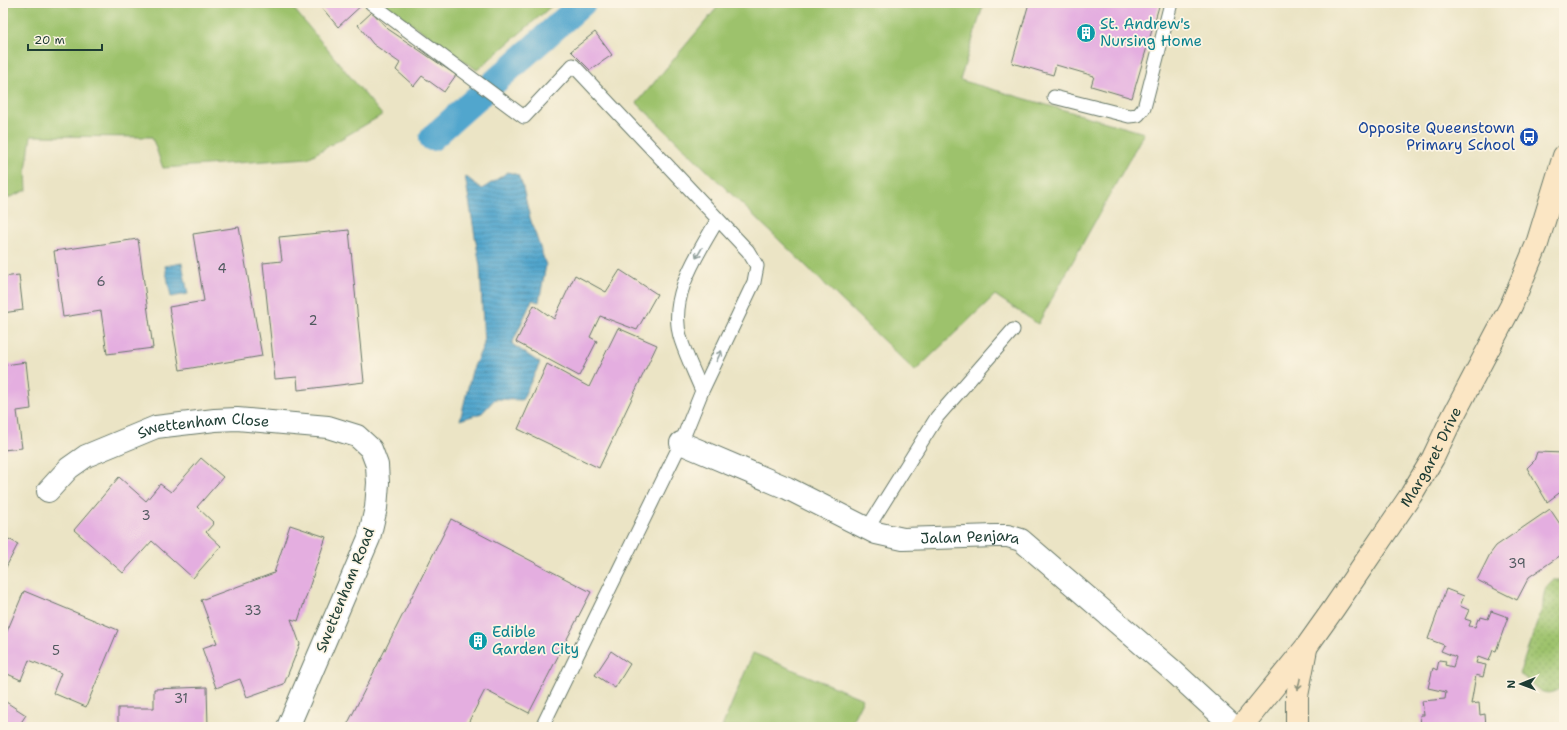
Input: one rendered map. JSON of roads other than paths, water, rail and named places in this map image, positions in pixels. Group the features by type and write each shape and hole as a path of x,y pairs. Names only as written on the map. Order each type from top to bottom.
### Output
{"street":[{"name":"Margaret Drive","path":"1241,727 1307,646 1406,501 1432,458 1511,306 1537,244 1564,156"},
{"name":"Swettenham Close","path":"48,491 69,468 86,456 156,427 162,426 237,419 328,427 357,436 371,449"},
{"name":"Jalan Penjara","path":"681,443 787,488 876,533 903,539 1008,536 1021,540 1149,650 1234,727"},
{"name":"Swettenham Road","path":"288,727 369,538 376,508 378,483 377,464 371,449"},
{"path":"1297,727 1297,696 1307,646"}],"lane":[{"path":"371,3 524,117 573,65 748,250 757,266 754,282 702,391 681,443 542,727"},
{"path":"1054,97 1130,116 1138,114 1144,108 1171,3"},
{"path":"702,391 681,339 677,310 689,269 718,219"},
{"path":"867,529 937,417 1013,330"}],"water":[{"path":"508,172 518,175 522,184 530,218 546,265 539,302 532,300 512,344 540,363 522,400 495,399 482,413 460,420 472,371 484,344 480,266 465,176 482,189"},
{"path":"182,263 188,294 171,297 165,266"}],"waterway":[{"path":"432,138 583,3"}],"place":[{"name":"St. Andrew's Nursing Home","path":"1086,33"},
{"name":"Opposite Queenstown Primary School","path":"1529,137"},
{"name":"Edible Garden City","path":"478,641"}]}
